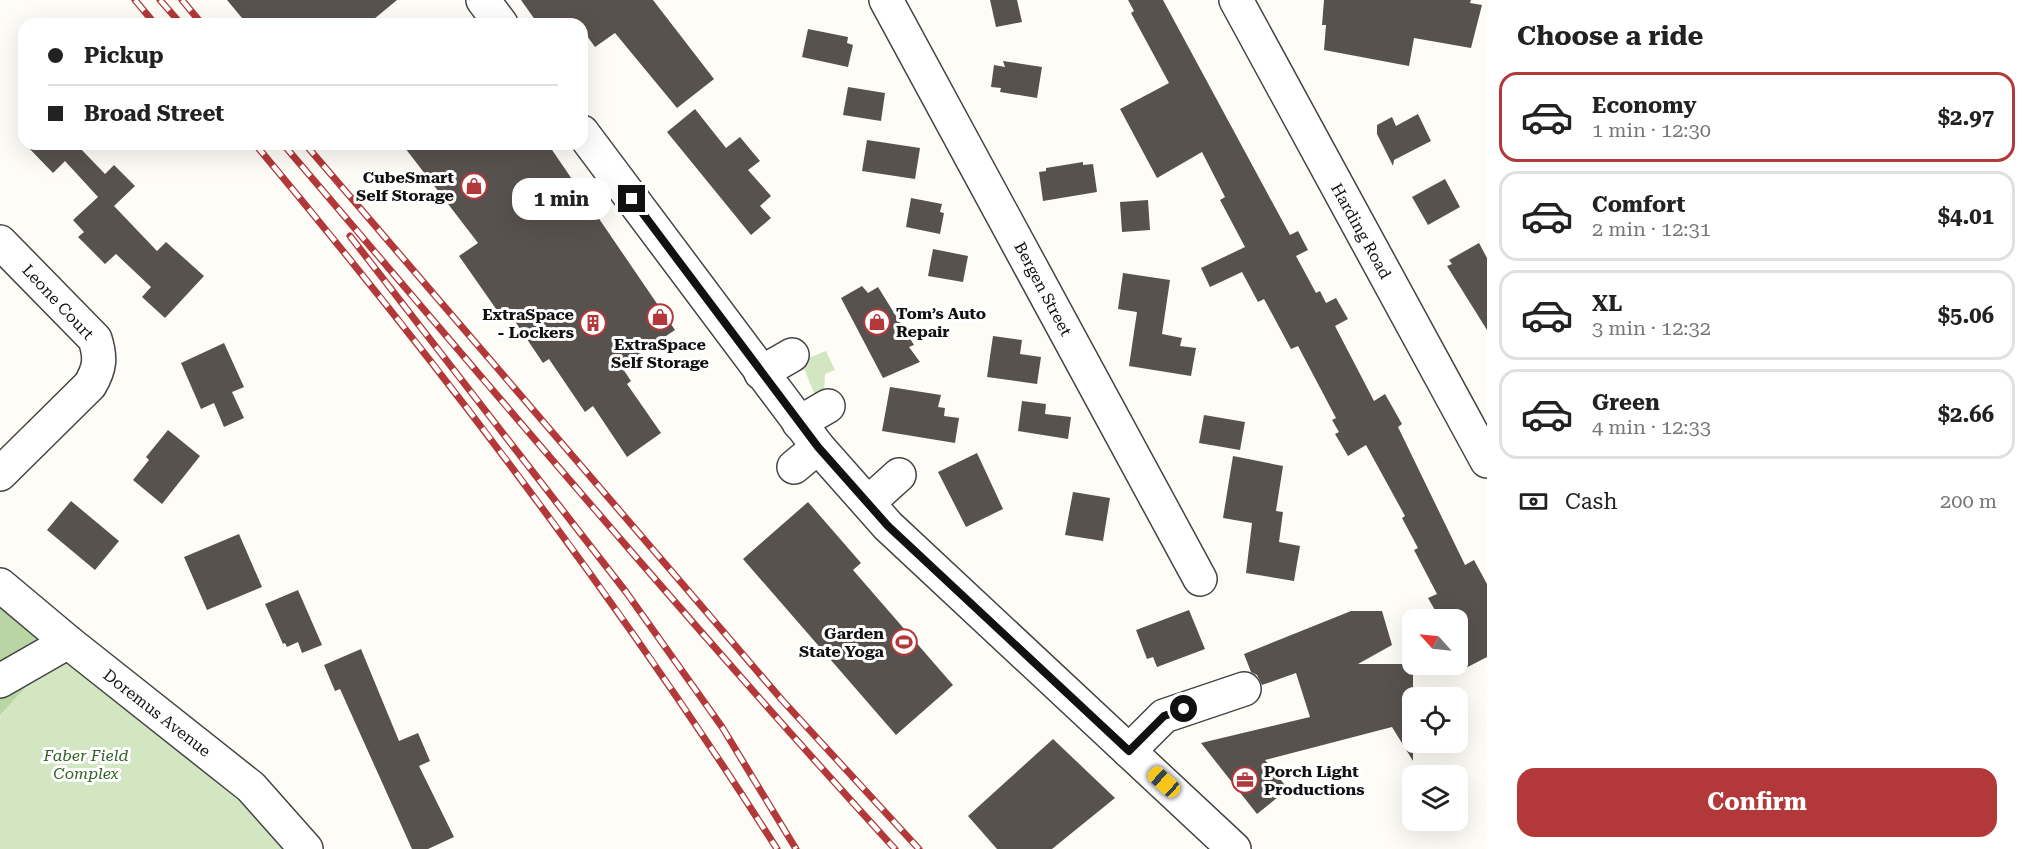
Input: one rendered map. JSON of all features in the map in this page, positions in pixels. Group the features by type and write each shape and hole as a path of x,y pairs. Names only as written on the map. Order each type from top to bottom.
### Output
{"street":[{"path":"483,0 496,18"},
{"name":"Bergen Street","path":"886,0 1200,579"},
{"name":"Harding Road","path":"1236,0 1487,461"},
{"path":"588,141 729,348 761,373 791,431 868,503 944,580 1129,751 1173,803 1234,849"},
{"name":"Leone Court","path":"0,242 95,339 100,355 98,371 90,386 0,474"},
{"path":"761,373 792,356"},
{"path":"791,431 828,406"},
{"path":"868,503 899,475"},
{"name":"Doremus Avenue","path":"0,585 251,787 306,849"},
{"path":"0,681 68,642"},
{"path":"1129,751 1164,716 1244,689"}],"green space":[{"path":"826,351 835,370 825,374 824,393 814,393 801,361"},
{"path":"0,585 68,642 0,715"},
{"name":"Faber Field Complex","path":"68,642 306,849 0,849 0,715"}],"building":[{"path":"227,0 397,0 375,18 242,18"},
{"path":"521,0 653,0 714,79 677,108 615,33 595,47 588,37 588,18 534,18"},
{"path":"990,0 1017,0 1022,22 996,27"},
{"path":"1128,0 1163,0 1290,235 1298,231 1308,250 1296,256 1316,293 1320,291 1326,303 1336,298 1348,319 1335,326 1374,401 1385,394 1402,424 1398,427 1465,565 1474,560 1487,584 1487,657 1468,667 1468,609 1434,609 1428,598 1437,594 1414,550 1418,548 1402,518 1405,516 1366,445 1348,456 1335,434 1339,432 1332,420 1336,418 1298,346 1291,349 1264,299 1258,302 1242,272 1210,287 1201,268 1245,247 1220,200 1225,197 1202,152 1157,178 1120,109 1169,83 1131,13 1134,11"},
{"path":"1324,0 1471,0 1470,3 1482,5 1471,48 1414,38 1409,66 1324,50 1326,25 1322,25"},
{"path":"808,29 848,37 847,43 853,45 848,67 802,57"},
{"path":"1003,61 1042,67 1037,98 1000,92 1001,88 991,87 994,65 1005,67"},
{"path":"848,87 885,93 881,121 843,115"},
{"path":"695,109 726,148 740,137 760,161 748,170 771,196 760,206 771,218 751,235 667,132"},
{"path":"1418,114 1431,141 1394,160 1393,166 1377,134 1377,125 1392,117 1396,126"},
{"path":"867,140 920,148 915,179 862,171"},
{"path":"31,150 82,150 105,174 114,165 135,186 114,206 157,251 166,242 204,276 165,318 142,297 151,287 116,254 105,264 78,237 84,232 73,220 98,197 65,161 53,173"},
{"name":"ExtraSpace - Lockers","path":"407,150 552,150 675,330 621,366 631,381 627,384 661,433 627,457 593,406 585,412 549,359 543,363 508,311 501,316 459,256 478,243"},
{"path":"1083,162 1083,165 1093,164 1097,192 1043,201 1039,172 1046,171 1046,168"},
{"path":"1445,179 1460,207 1428,225 1412,197"},
{"path":"911,198 942,204 940,212 944,213 940,234 906,227"},
{"path":"1148,200 1150,230 1122,232 1120,202"},
{"path":"1479,243 1487,258 1487,330 1447,266 1452,264 1449,260"},
{"path":"933,249 968,256 963,282 928,276"},
{"path":"1123,273 1170,280 1162,334 1182,338 1180,346 1196,348 1191,376 1129,366 1137,312 1118,309"},
{"name":"Tom’s Auto Repair","path":"862,286 868,293 878,287 914,345 909,347 920,362 883,378 841,298"},
{"path":"993,336 1022,340 1020,354 1041,357 1037,384 987,377"},
{"path":"224,343 244,387 232,392 244,418 224,427 214,403 201,409 181,363"},
{"path":"890,387 941,395 938,407 945,408 944,416 959,418 955,443 882,431"},
{"path":"1022,401 1046,404 1045,414 1071,417 1068,439 1018,431"},
{"path":"1204,415 1245,422 1240,450 1199,443"},
{"path":"168,430 200,456 162,504 133,480 149,460 146,457"},
{"path":"977,453 1003,509 966,527 938,472"},
{"path":"1233,456 1283,466 1276,511 1283,512 1279,542 1300,546 1294,581 1246,573 1252,523 1223,518"},
{"path":"1073,492 1110,498 1103,541 1065,535"},
{"path":"71,501 119,541 95,570 47,530"},
{"path":"808,502 861,563 853,570 953,685 896,735 743,559"},
{"path":"239,534 262,587 207,610 184,557"},
{"path":"298,590 322,645 302,653 298,642 287,647 285,643 283,644 265,604"},
{"path":"1189,610 1205,649 1157,667 1153,657 1147,659 1136,630"},
{"path":"1351,611 1382,611 1392,645 1358,664 1402,664 1402,675 1413,675 1413,687 1402,687 1402,743 1392,727 1265,760 1288,789 1257,814 1201,743 1310,717 1296,673 1262,685 1257,675 1251,672 1244,654"},
{"path":"361,649 399,741 418,733 430,761 419,766 454,837 428,849 412,849 340,689 335,691 324,665"},
{"path":"1053,739 1115,798 1052,849 997,849 968,816"}],"railway":[{"path":"135,0 150,18"},
{"path":"160,0 176,18"},
{"path":"182,0 197,18"},
{"path":"260,150 394,314 528,488 656,666 777,849"},
{"path":"288,150 662,587 895,849"},
{"path":"310,150 782,700 919,849"},
{"path":"350,236 626,592 722,727 796,849"}],"place":[{"name":"CubeSmart Self Storage","path":"474,186"},
{"name":"ExtraSpace Self Storage","path":"660,317"},
{"name":"Tom’s Auto Repair","path":"877,322"},
{"name":"ExtraSpace - Lockers","path":"593,323"},
{"name":"Garden State Yoga","path":"904,642"},
{"name":"Porch Light Productions","path":"1245,780"}],"route":[{"path":"632,199 818,447 888,526 1129,751 1164,716 1184,709"}]}
